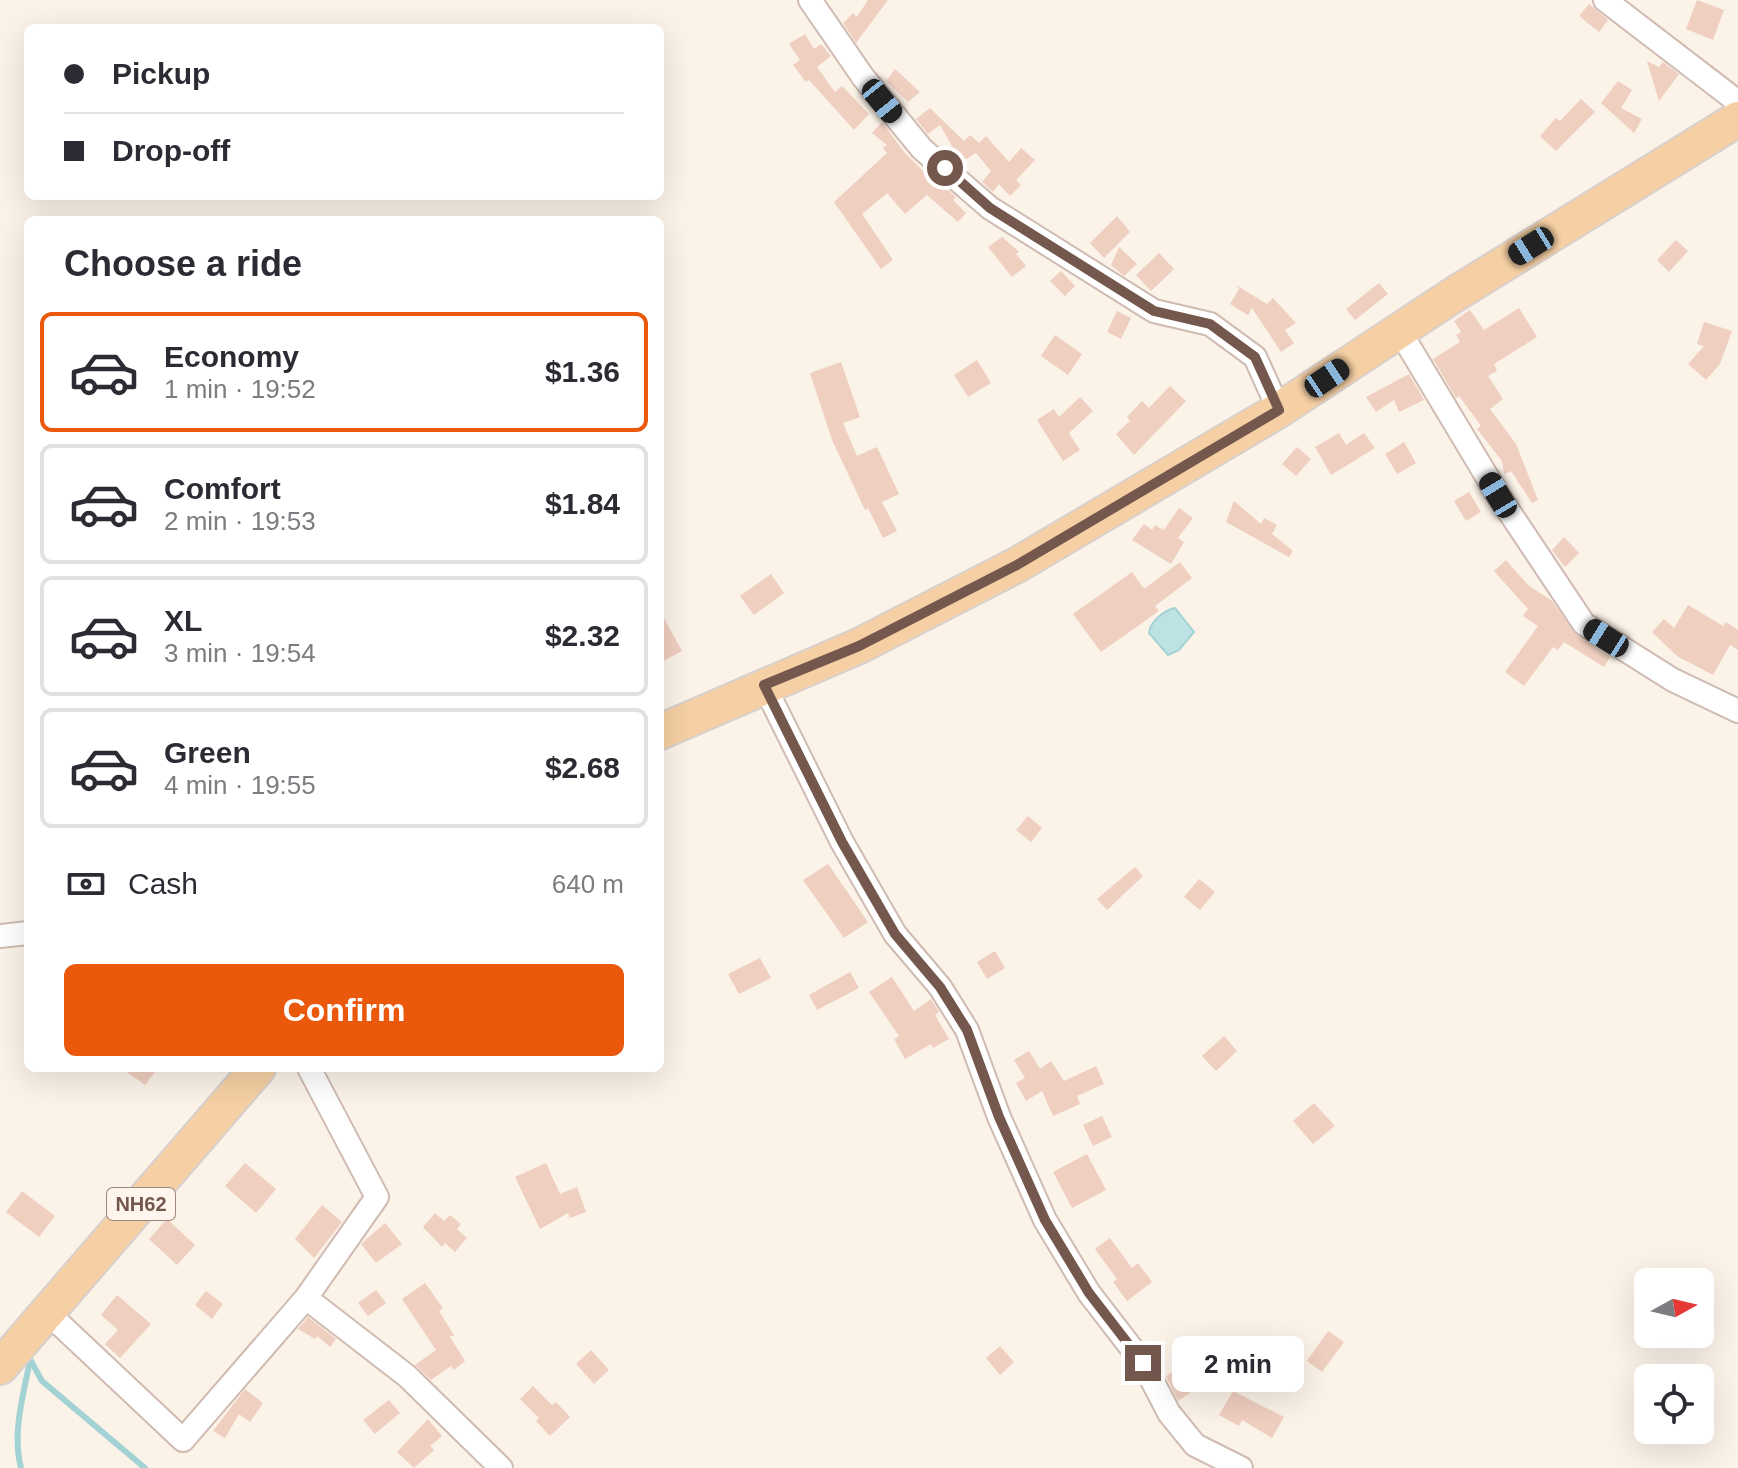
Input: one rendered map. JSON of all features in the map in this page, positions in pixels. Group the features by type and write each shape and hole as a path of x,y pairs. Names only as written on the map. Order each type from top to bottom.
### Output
{"main road":[{"path":"664,730 859,646 1017,565 1279,410 1399,330 1738,119"},
{"name":"NH62","path":"11,1354 255,1072"}],"street":[{"path":"810,0 863,77 933,159 990,208 1154,311 1210,324 1255,357 1279,410"},
{"path":"1605,0 1738,102"},
{"path":"1399,330 1498,495 1584,624 1673,680 1738,711"},
{"path":"764,685 842,842 895,934 940,987 967,1030 999,1117 1045,1220 1089,1293 1143,1363 1169,1413 1195,1445 1241,1468"},
{"path":"0,936 24,933"},
{"path":"48,1313 183,1440 306,1298 377,1197 311,1072"},
{"path":"306,1298 407,1376 501,1468"}],"water":[{"path":"1175,608 1194,632 1179,650 1168,655 1149,633 1158,617"}],"building":[{"path":"868,0 888,0 856,43 843,23 853,13 857,17"},
{"path":"1697,0 1724,10 1713,40 1686,29"},
{"path":"1589,4 1608,20 1599,32 1579,16"},
{"path":"805,34 814,49 821,44 831,56 817,67 835,92 842,86 869,114 854,130 793,65 800,60 789,44"},
{"path":"1647,61 1659,67 1663,62 1679,74 1659,101"},
{"path":"895,69 920,92 908,102 886,81"},
{"path":"1618,81 1632,90 1621,108 1642,119 1634,133 1601,103"},
{"path":"1581,99 1595,112 1556,151 1540,136 1556,118 1560,121"},
{"path":"930,108 964,141 970,135 979,143 986,136 1009,162 1021,148 1035,160 1016,180 1021,185 1010,196 999,184 993,192 982,182 991,171 976,153 961,162 940,125 928,134 916,119"},
{"path":"882,122 905,153 938,186 940,183 956,197 953,200 966,213 958,222 927,195 905,214 887,193 862,214 893,260 881,269 834,202 887,153 883,148 887,145 872,133"},
{"path":"1117,216 1130,232 1104,258 1090,243"},
{"path":"1002,237 1019,252 1016,254 1026,266 1012,277 988,247"},
{"path":"1676,240 1688,251 1669,272 1657,260"},
{"path":"1119,247 1137,264 1124,276 1111,265"},
{"path":"1159,253 1174,269 1151,291 1136,275"},
{"path":"1061,271 1075,286 1065,296 1050,281"},
{"path":"1379,283 1388,294 1355,320 1346,309"},
{"path":"1236,285 1267,304 1273,298 1296,323 1285,330 1294,343 1281,352 1252,308 1248,315 1230,304 1239,289"},
{"path":"1519,308 1537,337 1494,364 1497,371 1488,376 1503,399 1490,409 1516,444 1538,500 1532,503 1511,471 1504,474 1502,461 1477,429 1481,426 1459,396 1456,398 1433,359 1460,342 1456,335 1461,332 1454,321 1470,310 1484,330"},
{"path":"1117,311 1131,318 1121,339 1107,332"},
{"path":"1704,322 1732,331 1720,364 1706,380 1688,364 1704,346 1697,344"},
{"path":"1055,335 1082,354 1068,375 1041,356"},
{"path":"977,360 991,383 968,397 954,375"},
{"path":"841,362 860,417 843,423 857,456 877,447 899,494 882,502 897,531 883,538 868,508 865,510 832,440 810,373"},
{"path":"1409,374 1424,400 1399,412 1394,400 1376,412 1366,397"},
{"path":"1170,386 1186,401 1134,455 1116,434 1130,421 1127,417 1142,401 1149,408"},
{"path":"1080,397 1093,411 1069,433 1080,450 1063,461 1037,420 1054,409 1059,417"},
{"path":"1339,433 1346,445 1364,433 1375,448 1331,475 1315,447"},
{"path":"1404,442 1416,463 1397,474 1385,454"},
{"path":"1297,447 1311,459 1296,476 1282,464"},
{"path":"1469,492 1481,512 1466,521 1454,501"},
{"path":"1234,501 1261,524 1264,518 1277,525 1272,534 1293,551 1289,557 1226,522"},
{"path":"1179,508 1193,518 1178,538 1184,542 1171,564 1132,540 1144,524 1152,530 1155,525 1164,530"},
{"path":"1564,537 1579,553 1565,567 1552,550"},
{"path":"1506,560 1528,585 1552,601 1576,635 1610,657 1604,667 1564,642 1558,650 1553,647 1524,686 1505,672 1538,626 1523,616 1528,609 1494,571"},
{"path":"1180,562 1192,578 1155,606 1159,611 1101,652 1073,614 1132,572 1144,589"},
{"path":"771,574 784,593 754,615 740,596"},
{"path":"1688,605 1723,626 1726,622 1738,630 1738,650 1730,645 1713,675 1677,656 1652,632 1664,619 1674,628"},
{"path":"664,618 682,651 664,661"},
{"path":"1028,816 1042,828 1031,842 1016,830"},
{"path":"828,864 868,922 844,938 803,880"},
{"path":"1135,867 1143,876 1107,910 1097,899"},
{"path":"1199,879 1215,892 1200,910 1184,897"},
{"path":"995,951 1005,968 987,979 977,962"},
{"path":"760,958 771,978 739,994 728,974"},
{"path":"850,972 859,988 817,1010 809,995"},
{"path":"892,977 914,1011 931,999 939,1012 935,1015 949,1039 933,1048 931,1044 905,1059 894,1039 899,1036 869,992"},
{"path":"1224,1036 1237,1051 1216,1071 1202,1056"},
{"path":"1029,1051 1040,1069 1051,1061 1064,1081 1096,1066 1104,1084 1077,1096 1080,1104 1053,1116 1042,1091 1026,1101 1016,1083 1025,1078 1014,1060"},
{"path":"127,1072 155,1072 145,1085"},
{"path":"1314,1103 1335,1126 1313,1144 1293,1121"},
{"path":"1102,1116 1112,1137 1093,1146 1083,1125"},
{"path":"1087,1154 1106,1190 1072,1208 1053,1172"},
{"path":"245,1163 276,1189 256,1213 225,1186"},
{"path":"546,1163 560,1194 577,1187 586,1212 570,1218 568,1213 540,1229 515,1177"},
{"path":"22,1191 55,1216 39,1237 6,1212"},
{"path":"322,1205 342,1222 314,1258 295,1239"},
{"path":"435,1213 444,1221 450,1215 461,1224 457,1229 467,1238 455,1252 445,1243 442,1247 423,1227"},
{"path":"167,1219 195,1245 177,1265 149,1239"},
{"path":"385,1223 402,1244 376,1263 361,1244"},
{"path":"1110,1238 1132,1268 1138,1263 1152,1282 1127,1301 1113,1282 1117,1279 1095,1249"},
{"path":"425,1283 443,1308 439,1311 465,1361 454,1370 451,1366 431,1380 415,1365 436,1350 402,1299"},
{"path":"376,1290 386,1303 368,1316 358,1303"},
{"path":"206,1291 223,1304 212,1319 195,1305"},
{"path":"117,1295 151,1324 120,1358 105,1344 118,1330 101,1315"},
{"path":"308,1317 336,1339 330,1347 317,1336 315,1339 298,1329"},
{"path":"1328,1331 1344,1342 1322,1372 1307,1361"},
{"path":"1000,1346 1014,1362 1000,1375 986,1358"},
{"path":"591,1350 609,1370 594,1384 576,1364"},
{"path":"1176,1370 1190,1393 1178,1401 1166,1376"},
{"path":"533,1386 552,1405 556,1402 570,1417 550,1436 536,1421 539,1418 520,1399"},
{"path":"245,1389 263,1403 250,1422 239,1414 225,1438 213,1431"},
{"path":"1233,1391 1284,1417 1272,1438 1242,1420 1239,1426 1219,1415"},
{"path":"389,1400 400,1413 375,1434 363,1420"},
{"path":"428,1419 442,1436 430,1446 434,1450 414,1468 397,1452"}],"waterway":[{"path":"22,1355 31,1361 42,1381 145,1468"},
{"path":"21,1468 18,1428 30,1361"}],"route":[{"path":"945,168 990,208 1154,311 1210,324 1255,357 1279,410 1017,565 859,646 764,685 842,842 895,934 940,987 967,1030 999,1117 1045,1220 1089,1293 1143,1363"}]}
